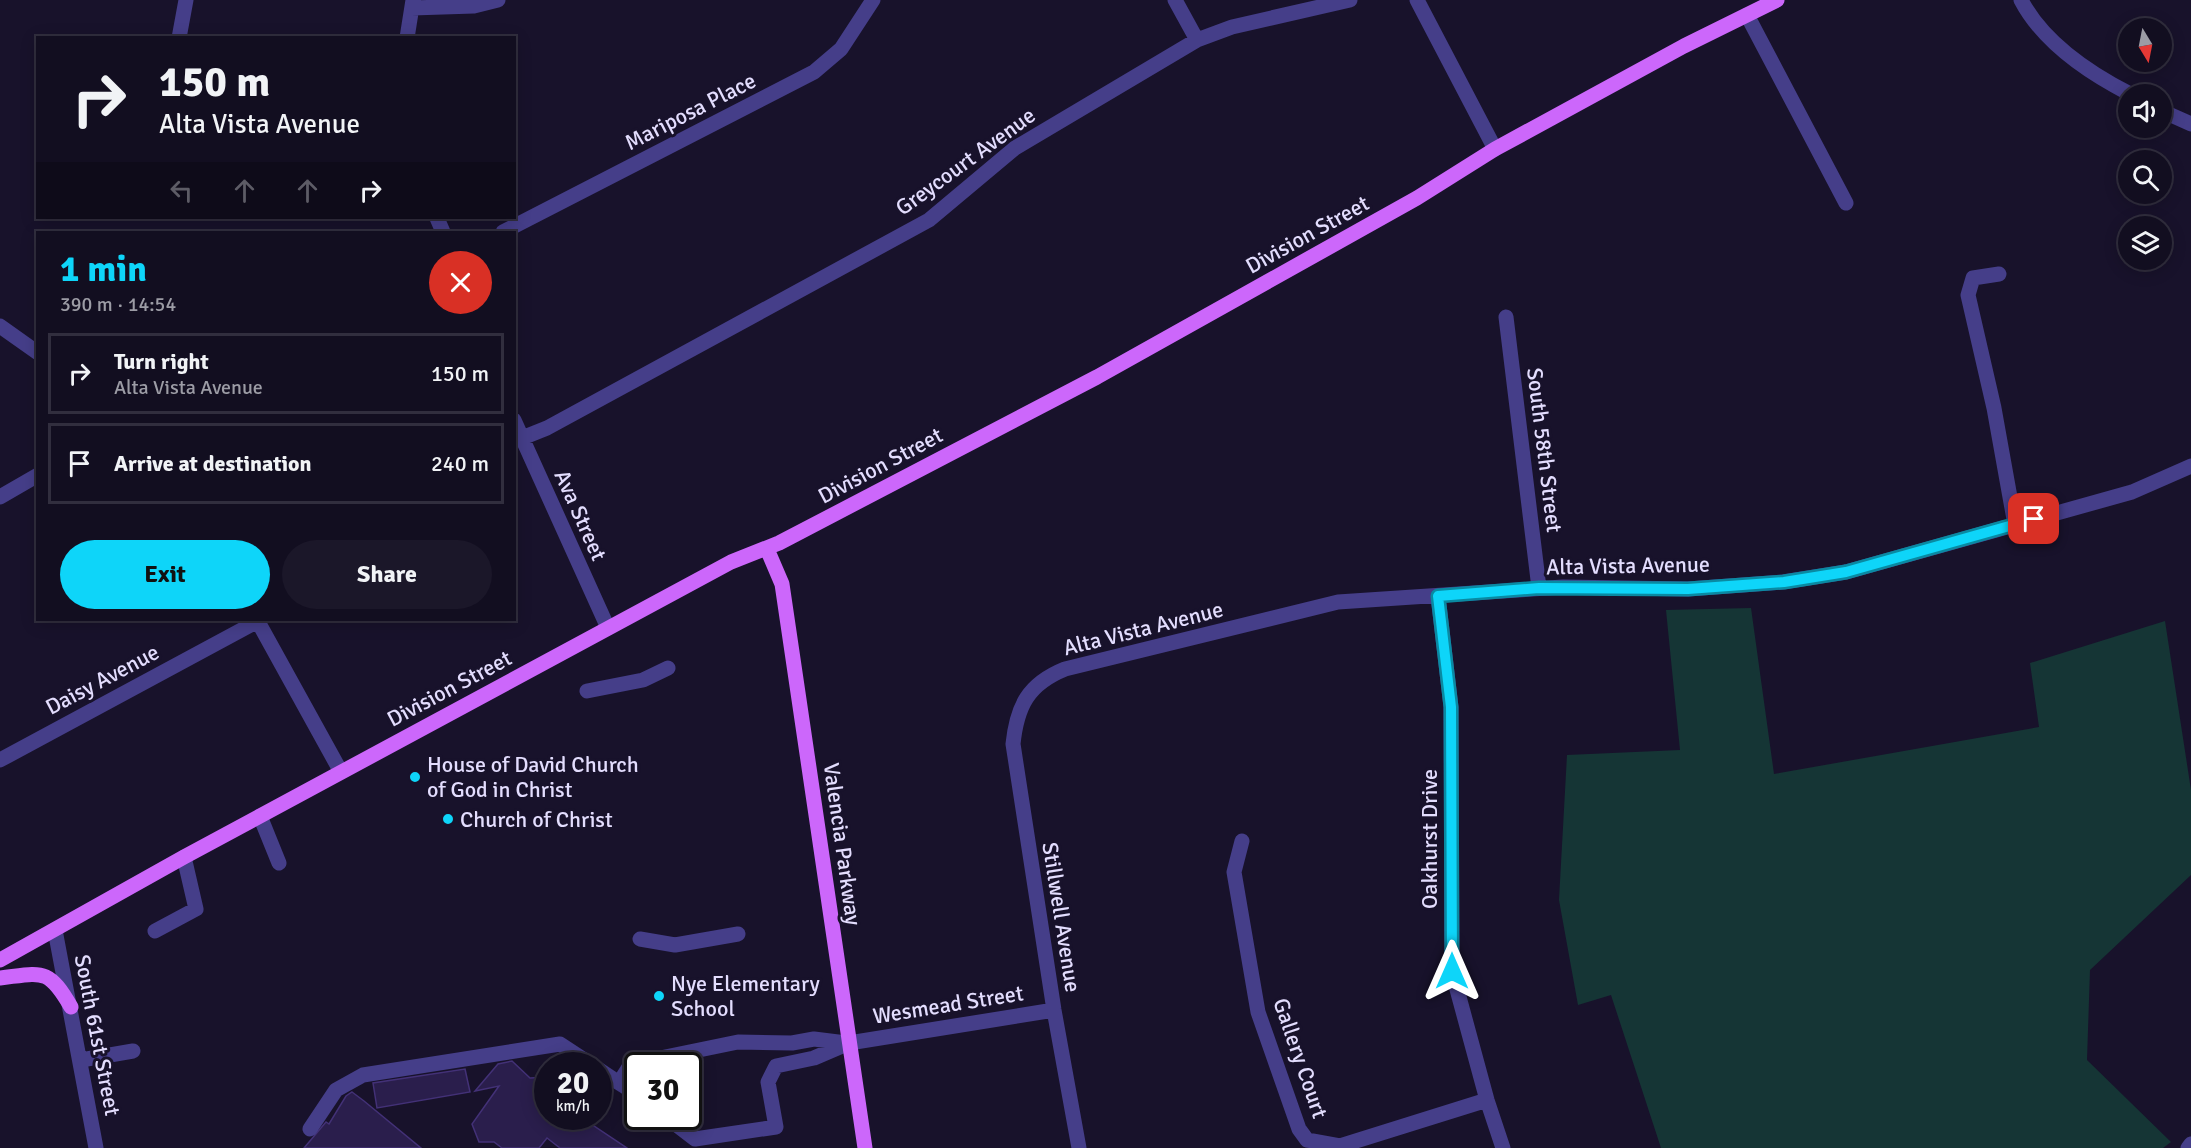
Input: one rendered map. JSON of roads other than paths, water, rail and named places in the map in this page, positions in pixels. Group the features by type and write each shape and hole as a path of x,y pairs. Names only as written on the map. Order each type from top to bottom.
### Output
{"main road":[{"name":"Division Street","path":"0,960 184,857 731,562 767,549 1103,374 1417,198 1496,149 1777,0"},
{"name":"Valencia Parkway","path":"767,549 782,584 865,1148"},
{"path":"0,978 40,974 57,983 71,1007"}],"street":[{"path":"179,36 186,0"},
{"path":"407,36 412,4 474,6 498,0"},
{"name":"Mariposa Place","path":"505,231 814,72 841,49 873,0"},
{"path":"1175,0 1197,40"},
{"name":"Greycourt Avenue","path":"522,438 547,428 929,220 1015,148 1197,40 1232,27 1350,0"},
{"path":"1417,0 1496,149"},
{"path":"2021,0 2055,42 2100,79 2118,88"},
{"path":"1747,15 1846,203"},
{"path":"2172,115 2191,124"},
{"path":"1999,274 1973,278 1968,295 1994,408 2015,525"},
{"name":"South 58th Street","path":"1506,317 1539,588"},
{"path":"0,326 36,351"},
{"name":"Ava Street","path":"516,424 608,628"},
{"name":"Alta Vista Avenue","path":"1028,694 1048,676 1065,669 1328,605 1539,588 1688,589 1784,582 1846,572 2132,492 2191,466"},
{"path":"0,497 36,476"},
{"name":"Oakhurst Drive","path":"1438,596 1451,707 1452,971 1487,1100 1503,1148"},
{"name":"Daisy Avenue","path":"0,760 255,621"},
{"path":"258,621 341,772"},
{"path":"587,691 643,680 668,668"},
{"name":"Stillwell Avenue","path":"1028,694 1016,719 1013,744 1054,1010 1079,1148"},
{"path":"260,816 279,863"},
{"name":"Gallery Court","path":"1242,841 1234,872 1258,1012 1299,1129 1307,1140 1340,1146 1487,1100"},
{"path":"155,931 196,909 184,857"},
{"name":"South 61st Street","path":"55,930 96,1148"},
{"path":"640,939 675,945 738,934"},
{"name":"Wesmead Street","path":"849,1043 1054,1010"},
{"path":"619,1083 631,1064 738,1042 792,1042 814,1039 849,1043"},
{"path":"683,1130 695,1139 776,1127 768,1082 776,1066 814,1058 849,1043"},
{"path":"310,1130 336,1090 363,1075 560,1044 572,1052"},
{"path":"81,1060 133,1051"},
{"path":"612,1078 624,1086"},
{"path":"2188,1148 2191,1144"}],"place":[{"name":"House of David Church of God in Christ","path":"415,777"},
{"name":"Church of Christ","path":"448,819"},
{"name":"Nye Elementary School","path":"659,996"}]}
